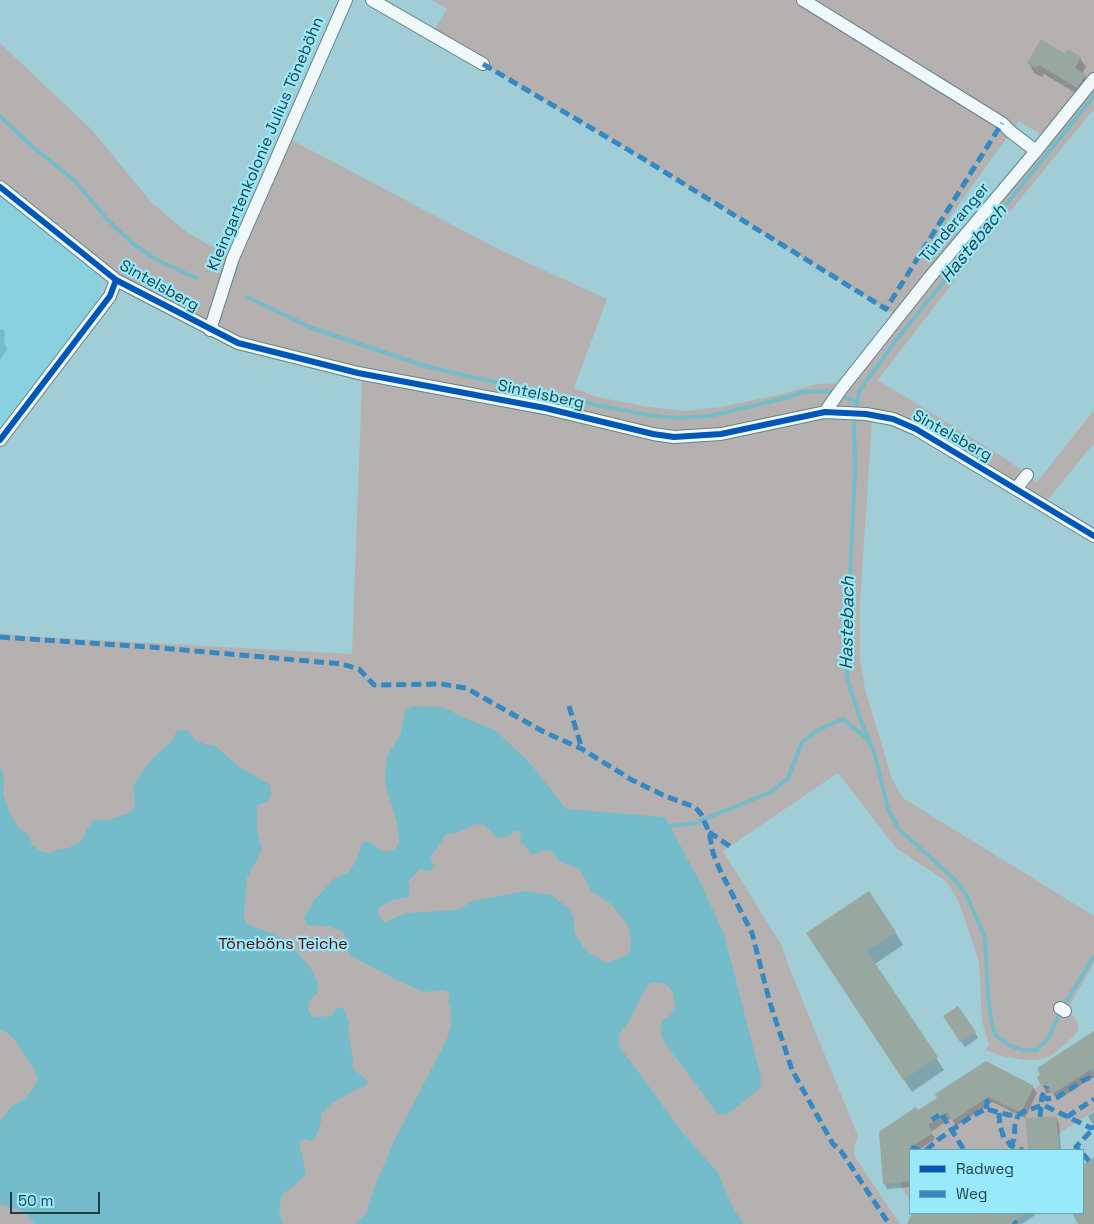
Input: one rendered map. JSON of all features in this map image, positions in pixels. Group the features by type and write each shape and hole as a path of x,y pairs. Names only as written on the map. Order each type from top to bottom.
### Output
{"street":[{"name":"Kleingartenkolonie Julius Töneböhn","path":"210,330 232,258 346,0"},
{"path":"372,0 483,64"},
{"path":"803,0 1002,123 1036,151"},
{"name":"Tünderanger","path":"826,412 842,388 930,277 1094,79"},
{"name":"Sintelsberg","path":"0,187 116,280 238,343 358,373 545,408 653,434 674,437 720,434 826,412 866,414 893,419 916,429 1094,536"},
{"path":"0,440 110,296 116,280"},
{"path":"1016,489 1027,475"}],"shaded area":[{"path":"0,195 96,273 102,287 100,298 0,434"},
{"path":"0,329 5,331 4,343 7,349 0,360"},
{"name":"Töneböns Teiche","path":"413,706 443,707 464,718 495,730 529,762 566,809 665,817 701,884 724,934 761,1078 760,1088 732,1111 724,1115 717,1113 667,1046 661,1035 661,1024 665,1018 672,1014 675,1004 673,993 669,987 662,983 652,983 646,987 628,1023 619,1034 619,1046 683,1133 718,1173 733,1208 744,1224 355,1224 366,1214 374,1188 394,1141 447,1039 451,1025 451,1011 448,1002 450,993 444,990 423,992 397,980 349,955 347,939 342,931 328,926 307,925 304,918 315,899 335,878 349,872 357,859 362,843 368,841 384,852 394,850 399,843 397,822 385,783 387,756 400,736 405,710","holes":["474,824 484,825 498,838 509,836 514,831 520,831 521,842 533,855 540,851 550,850 561,862 580,869 591,891 610,903 628,925 631,940 630,951 627,955 607,963 586,951 574,932 574,917 567,907 551,895 524,891 473,901 457,910 406,913 385,922 381,919 378,913 379,907 393,900 409,897 408,881 420,869 430,871 434,867 430,858 447,833 452,834 467,829"]},
{"name":"Töneböns Teiche","path":"188,730 195,740 204,744 214,745 238,766 270,785 271,796 267,802 257,805 257,831 262,850 247,878 244,915 247,924 271,933 283,940 310,967 318,983 317,994 310,1000 308,1009 312,1017 332,1016 335,1009 342,1007 349,1021 348,1032 353,1059 352,1067 368,1082 365,1086 331,1104 321,1114 321,1123 316,1136 311,1141 307,1139 299,1141 306,1174 293,1187 282,1194 279,1210 283,1224 35,1224 23,1211 0,1204 0,1121 11,1107 24,1099 33,1089 38,1078 16,1042 8,1033 0,1030 0,765 4,776 3,793 9,811 19,829 29,834 32,845 42,852 51,853 58,849 69,848 82,840 88,827 94,820 108,820 131,812 135,804 133,786 142,772 153,758 171,742 177,731"}],"green space":[{"path":"432,0 1094,0 1094,109 971,259 878,380 1011,462 1037,482 1094,410 1094,443 1047,501 1029,491 1027,475 1010,481 875,410 720,430 674,431 654,429 324,360 231,334 214,319 201,320 117,273 0,186 0,43 92,130 152,203 188,233 232,258 286,137 500,250 607,299 574,388 597,397 682,411 722,407 817,384 839,383 894,314 642,158 432,34 447,9","holes":["1019,121 1046,138 964,236 946,222"]},
{"name":"Töneböns Teiche","path":"362,380 533,412 650,439 818,418 872,421 860,603 860,660 865,689 892,779 903,798 1094,916 1094,963 1065,1014 1074,1016 1078,1024 1078,1030 1073,1037 1052,1055 1039,1060 1001,1056 986,1050 989,1045 982,1021 979,962 958,900 946,881 896,848 838,773 723,851 782,946 858,1136 854,1148 855,1157 900,1224 744,1224 733,1208 732,1224 0,1224 0,633 23,636 352,654"},
{"path":"1090,1070 1094,1073 1094,1111 1058,1134 1056,1116 1025,1118 1028,1149 912,1149 911,1147 933,1133 928,1124 947,1112 952,1120 988,1097 1026,1103 1033,1089 1040,1085 1042,1088 1047,1086 1053,1094"},
{"path":"909,1181 909,1198 902,1188 901,1182"}],"building":[{"path":"1041,39 1065,54 1068,49 1081,57 1075,68 1086,75 1077,88 1039,65 1036,68 1027,63"},
{"path":"869,891 896,932 867,951 938,1057 903,1080 806,933"},
{"path":"958,1006 976,1032 960,1042 943,1016"},
{"path":"1094,1031 1094,1067 1052,1094 1047,1086 1042,1088 1037,1077 1040,1075 1037,1068"},
{"path":"986,1061 1034,1086 1021,1113 988,1097 952,1121 947,1112 928,1125 933,1133 909,1149 909,1181 883,1184 879,1132 916,1107 918,1110 937,1098 935,1094"},
{"path":"1056,1116 1059,1149 1028,1149 1025,1118"},
{"path":"1094,1157 1094,1224 1078,1224 1073,1214 1084,1214 1084,1164"},
{"path":"912,1214 1025,1214 1010,1224 907,1224"}],"waterway":[{"name":"Hastebach","path":"1094,96 897,339 859,391 854,425 855,470 847,648 847,678 861,721 875,755 888,809 899,829 953,878 966,894 985,937 988,995 995,1035 1009,1045 1022,1050 1036,1050 1048,1039 1063,1007 1094,956"},
{"path":"0,116 33,147 75,181 107,219 132,243 155,259 196,278"},
{"path":"247,297 312,328 422,365 601,406 654,416 678,418 709,416 782,399 803,392 829,391 857,402"},
{"path":"670,826 695,823 771,792 788,778 802,742 815,732 831,724 843,719 868,740"}],"marked path":[{"path":"483,64 642,158 886,309 1002,123"},
{"path":"0,637 150,647 342,664 359,669 374,685 441,684 466,688 544,732 582,749 632,780 665,796 695,807 701,814 709,832 713,853 720,870 752,933 770,1003 792,1070 833,1144 841,1151 889,1224"},
{"path":"569,706 582,749"},
{"path":"709,832 731,847"},
{"path":"1042,1096 1047,1099 1058,1097 1084,1080 1089,1078 1094,1080"},
{"path":"1040,1117 1042,1096 1047,1086"},
{"path":"986,1109 988,1097"},
{"path":"1067,1117 1094,1099"},
{"path":"927,1149 972,1116 986,1109 1009,1115 1018,1115 1043,1105 1091,1128 1094,1127"},
{"path":"999,1113 1000,1126 1004,1138 1012,1146 1020,1149"},
{"path":"932,1120 939,1115"},
{"path":"942,1115 963,1149"},
{"path":"1010,1148 1014,1139 1018,1115"},
{"path":"1078,1149 1076,1147 1091,1131 1091,1128"},
{"path":"911,1147 916,1149"},
{"path":"1084,1155 1089,1161"}],"cycle path":[{"path":"0,187 116,280 238,343 358,373 545,408 653,434 674,437 721,434 825,412 866,414 893,419 916,429 1094,536"},
{"path":"0,440 110,296 116,280"}]}
